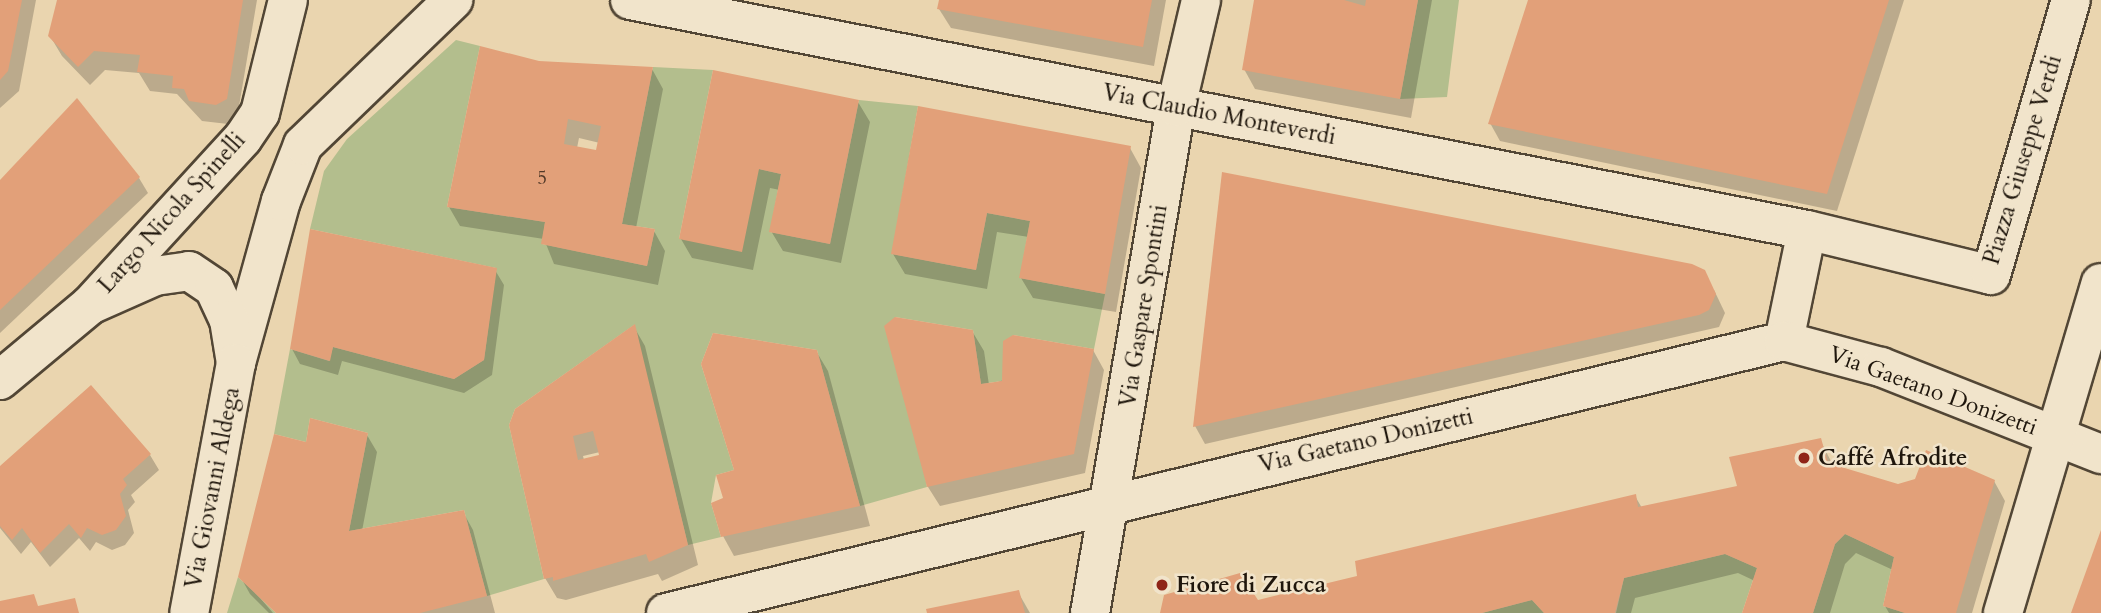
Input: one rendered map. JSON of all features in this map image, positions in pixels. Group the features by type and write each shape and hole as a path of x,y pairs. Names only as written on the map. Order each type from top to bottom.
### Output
{"street":[{"name":"Largo Nicola Spinelli","path":"90,305 243,138 260,113 288,0"},
{"path":"236,363 281,201 303,145 453,0"},
{"name":"Via Claudio Monteverdi","path":"630,0 1807,230"},
{"name":"Via Gaspare Spontini","path":"1090,613 1112,501 1176,107 1201,0"},
{"name":"Piazza Giuseppe Verdi","path":"1807,230 1991,275 2071,0"},
{"path":"1784,341 1807,230"},
{"path":"0,380 90,305 166,272 198,274 224,304 236,363"},
{"path":"2003,613 2101,283"},
{"name":"Via Gaetano Donizetti","path":"667,613 1112,501 1784,341 1881,367 2101,454"},
{"name":"Via Giovanni Aldega","path":"189,613 236,363"}],"green space":[{"path":"1418,0 1459,0 1447,97 1400,99"},
{"path":"456,40 480,46 447,207 545,222 542,244 647,266 655,229 622,224 653,67 713,70 679,239 759,169 781,174 770,232 830,244 859,100 918,106 892,254 976,270 987,213 1030,221 1020,278 1105,294 1094,349 1013,335 1002,381 981,384 973,330 895,317 927,487 860,506 817,350 713,333 701,364 734,470 716,475 711,503 721,537 688,545 634,325 515,409 509,425 544,579 487,596 464,510 349,531 368,433 310,418 306,442 274,434 290,349 329,361 333,347 454,379 484,360 496,268 310,229 324,171 347,139"},
{"path":"1845,534 1894,557 1883,606 1905,613 1813,613 1835,544"},
{"path":"1725,554 1757,568 1742,613 1616,613 1624,578"},
{"path":"238,577 276,613 227,613"},
{"path":"1532,600 1544,613 1482,613"}],"building":[{"path":"0,0 22,0 8,71 0,80"},
{"path":"57,0 243,0 227,99 216,105 189,101 184,89 172,88 173,76 137,72 140,55 94,51 78,67 48,36"},
{"path":"939,0 1152,0 1143,47 937,9"},
{"path":"1254,0 1344,0 1365,6 1366,0 1418,0 1400,99 1242,70"},
{"path":"1528,0 1889,0 1827,194 1488,124"},
{"path":"480,46 539,61 653,67 622,224 655,229 647,266 541,244 545,222 447,207","holes":["568,119 601,126 596,150 564,144"]},
{"path":"713,70 859,100 830,244 769,232 781,174 759,169 742,252 679,239"},
{"path":"77,98 140,177 0,310 0,180"},
{"path":"918,106 1131,146 1105,294 1019,278 1030,221 987,213 976,270 891,254"},
{"path":"1222,172 1692,264 1705,270 1716,294 1709,310 1699,315 1193,427"},
{"path":"310,229 497,268 484,360 454,379 333,347 330,361 290,349"},
{"path":"895,317 973,330 981,384 1002,381 1003,341 1013,335 1094,349 1074,454 927,487 884,326"},
{"path":"635,324 688,545 649,562 646,554 553,581 553,577 544,579 509,425 515,409","holes":["593,431 599,455 578,460 573,436"]},
{"path":"713,333 817,350 860,506 721,537 711,503 723,498 716,475 734,470 701,364"},
{"path":"91,385 151,454 123,479 127,485 120,494 126,516 116,530 102,535 87,528 81,538 69,524 40,553 22,528 12,540 0,526 0,466"},
{"path":"310,418 368,433 349,531 464,510 487,596 420,613 276,613 238,577 274,434 306,442"},
{"path":"1821,438 1828,463 1898,484 1915,479 1926,450 1995,480 1956,613 1905,613 1883,606 1894,557 1845,534 1835,544 1813,613 1742,613 1757,568 1725,554 1624,578 1615,613 1544,613 1532,600 1482,613 1160,613 1164,595 1240,573 1258,600 1357,576 1355,561 1636,494 1638,507 1737,486 1729,457"},
{"path":"2101,530 2101,613 2071,613"},
{"path":"1019,590 1025,613 927,613 926,609"},
{"path":"34,594 38,606 75,598 79,613 0,613 0,601"}],"place":[{"name":"Caffé Afrodite","path":"1804,458"},
{"name":"Fiore di Zucca","path":"1162,585"}]}
